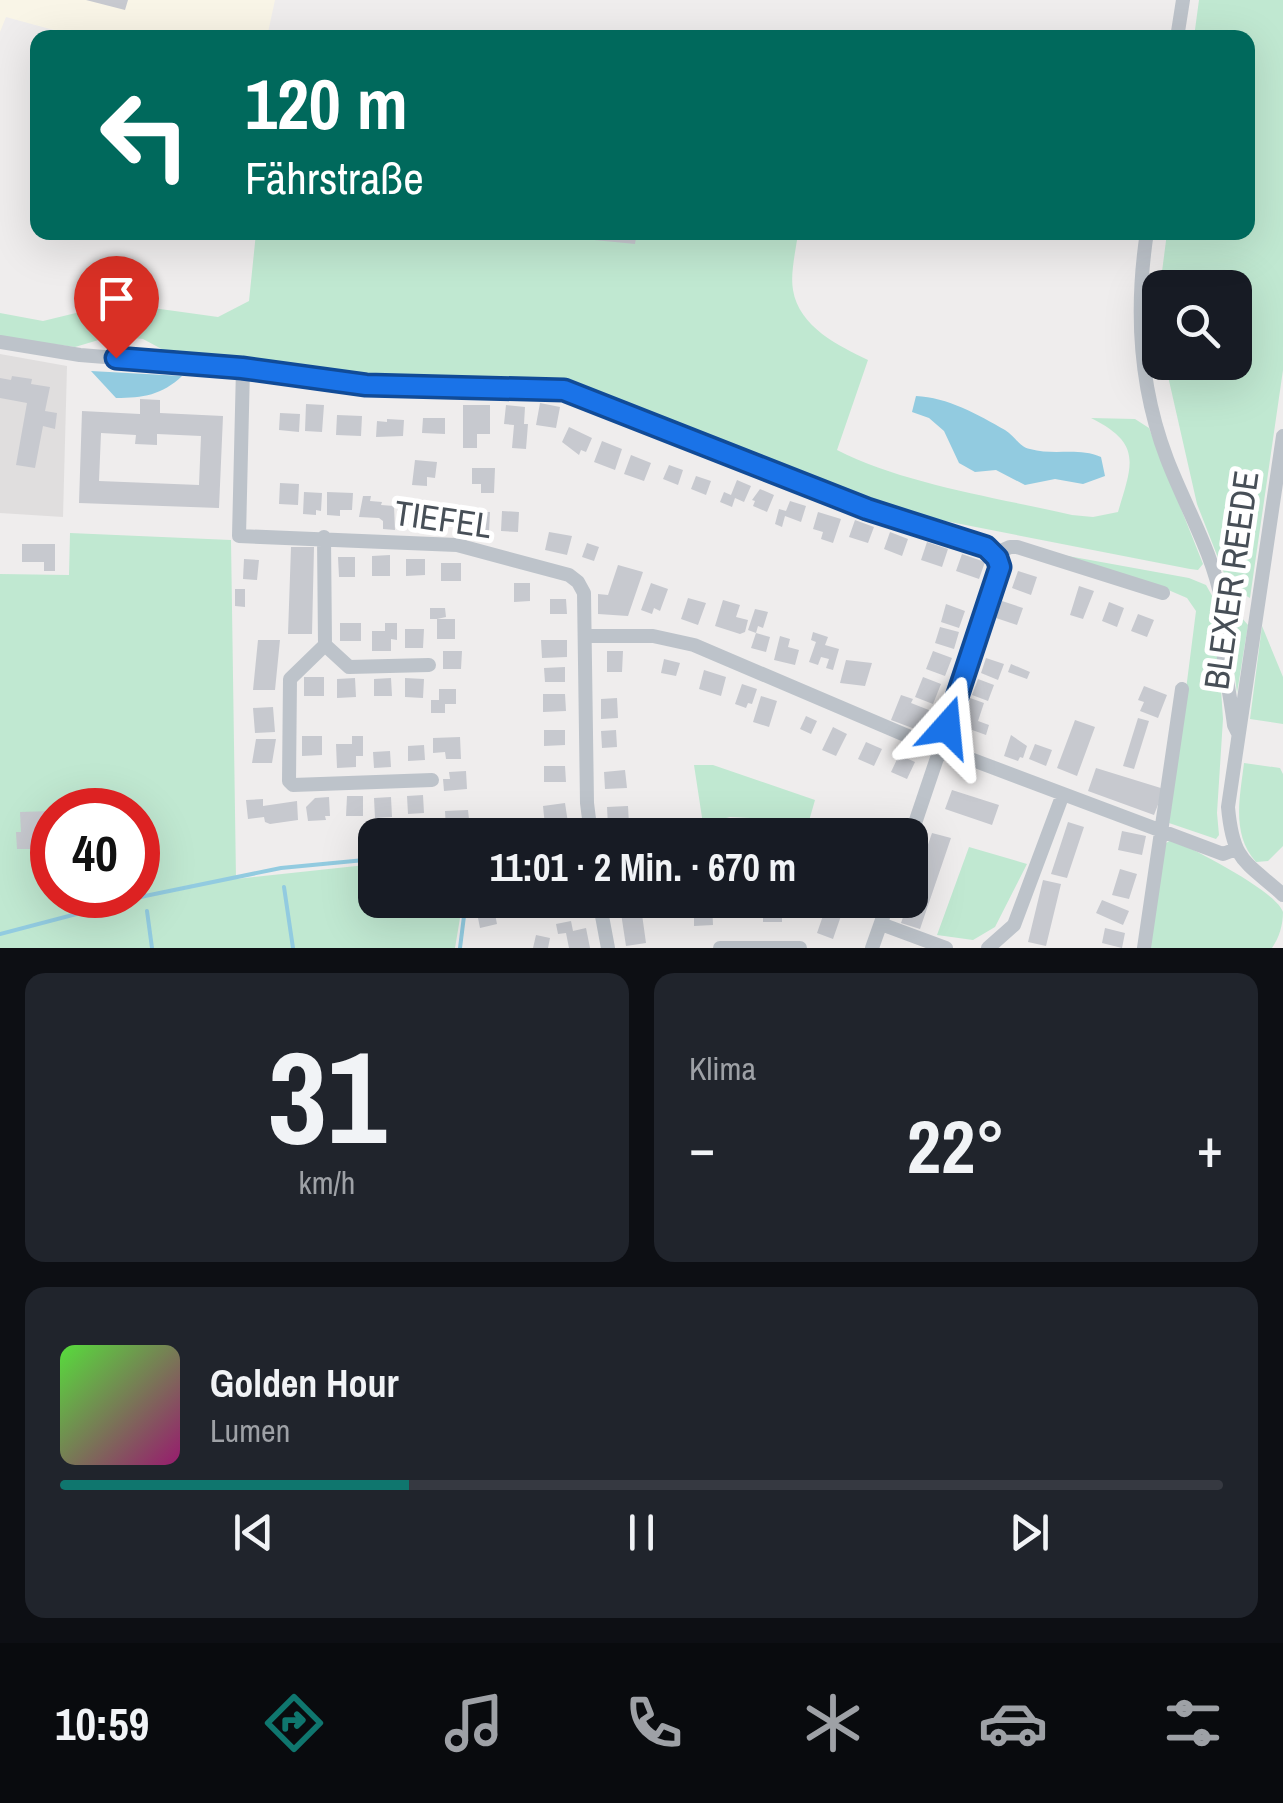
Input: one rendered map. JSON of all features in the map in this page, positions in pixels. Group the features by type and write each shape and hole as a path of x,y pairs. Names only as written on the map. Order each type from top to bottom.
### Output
{"street":[{"path":"1178,30 1183,0"},
{"path":"1146,240 1140,290 1144,372 1162,444 1222,604 1224,653 1238,733"},
{"path":"0,342 80,355 242,368 366,385 564,390 867,509 986,547 1000,567 947,727 950,745 965,758 1223,854 1236,849 1253,872 1283,895"},
{"name":"TIEFEL","path":"242,368 239,536 457,545 568,575 578,582 584,592 589,818"},
{"name":"BLEXER REEDE","path":"1236,849 1228,808 1283,436"},
{"path":"324,538 325,645 290,679 289,781 293,785 432,780"},
{"path":"994,554 1018,548 1163,593"},
{"path":"586,636 652,636 694,646 931,746 950,745"},
{"path":"325,645 349,667 430,665"},
{"path":"1144,948 1182,689"},
{"path":"917,818 937,758 950,745"},
{"path":"988,948 1014,925 1063,794"},
{"path":"602,918 608,948"},
{"path":"872,948 883,918"},
{"path":"881,924 946,948"},
{"path":"721,948 800,948"}],"shaded area":[{"path":"0,0 275,0 269,30 53,30 6,17 0,32"},
{"path":"0,354 67,366 63,517 0,513"}],"green space":[{"path":"1199,0 1283,0 1283,370 1250,598 1229,586 1197,504 1169,380 1252,380 1252,270 1162,270 1166,240 1255,240 1255,30 1195,30"},
{"path":"255,240 797,240 793,290 803,315 822,334 868,360 837,450 921,481 1093,517 1118,512 1129,457 1119,437 1091,418 1135,419 1149,428 1203,564 1198,570 1190,569 889,510 597,394 551,383 401,379 171,354 143,339 112,336 75,347 0,337 0,313 43,321 117,303 218,317 249,301"},
{"path":"70,533 231,540 236,879 358,866 358,918 460,918 455,948 0,948 0,574 69,575"},
{"path":"1046,552 1189,578 1206,585 1215,601 1223,719 1216,839 1169,823 1196,611 1187,598 1166,589"},
{"path":"1234,609 1248,625 1237,693 1232,654"},
{"path":"1262,626 1283,677 1283,724 1250,719"},
{"path":"1244,763 1280,768 1283,774 1283,846 1268,861 1256,862 1243,840 1239,815"},
{"path":"694,765 713,765 815,800 810,818 702,818"},
{"path":"1172,839 1233,871 1277,903 1283,917 1272,948 1148,948 1165,844"},
{"path":"969,847 1027,864 995,927 973,940 937,935"}],"water":[{"path":"91,371 182,376 152,394 116,398"},
{"path":"916,396 951,403 974,413 1005,430 1026,448 1101,457 1105,476 1083,484 1055,479 1025,485 996,470 975,472 959,463 944,431 929,418 912,412"}],"building":[{"path":"86,0 128,0 125,10"},
{"path":"594,240 636,240 635,244"},
{"path":"12,376 50,387 45,411 57,413 55,429 43,426 35,468 16,465 27,403 0,398 0,378 11,380"},
{"path":"140,399 160,400 160,413 223,416 219,508 79,503 82,411 140,414","holes":["101,433 136,435 135,444 157,445 157,434 201,436 199,485 99,481"]},
{"path":"540,403 560,407 556,428 536,425"},
{"path":"306,404 324,405 322,432 305,431"},
{"path":"463,405 490,405 490,434 477,434 477,448 463,448"},
{"path":"506,405 525,407 526,449 512,448 514,425 504,424"},
{"path":"280,413 300,414 299,432 279,430"},
{"path":"337,415 362,416 361,436 336,435"},
{"path":"423,418 445,418 445,434 422,433"},
{"path":"404,420 403,436 376,437 377,421"},
{"path":"569,427 592,438 586,452 581,450 579,455 562,442"},
{"path":"602,441 622,449 615,470 594,462"},
{"path":"631,455 651,463 644,481 624,474"},
{"path":"415,460 437,462 435,478 427,477 427,486 412,485"},
{"path":"669,465 683,470 678,485 663,479"},
{"path":"472,468 495,468 494,493 481,493 481,484 472,484"},
{"path":"696,476 711,481 706,495 691,489"},
{"path":"737,480 751,486 744,502 735,498 732,507 720,502 724,492 731,495"},
{"path":"280,483 299,484 298,505 279,504"},
{"path":"760,489 774,495 767,512 753,506 752,500"},
{"path":"304,492 322,493 321,511 316,510 316,515 303,514"},
{"path":"327,492 353,493 352,510 340,510 340,516 327,515"},
{"path":"363,496 371,496 370,501 382,502 381,505 394,506 395,530 383,529 379,518 359,517"},
{"path":"398,498 437,504 434,527 407,525 408,513 397,511"},
{"path":"790,501 806,506 801,522 785,516 782,527 775,524 779,509 786,511"},
{"path":"502,511 519,512 518,532 501,531"},
{"path":"472,512 490,512 489,532 471,531"},
{"path":"818,512 841,519 833,543 821,539 823,532 813,529"},
{"path":"855,520 874,527 868,543 849,537"},
{"path":"549,532 572,536 567,555 545,550"},
{"path":"890,532 908,539 902,556 884,549"},
{"path":"927,542 948,549 942,567 921,560"},
{"path":"587,543 599,547 594,561 582,557"},
{"path":"22,544 55,544 55,571 44,571 44,562 22,562"},
{"path":"291,547 314,547 312,634 288,634"},
{"path":"962,554 985,562 979,579 956,571"},
{"path":"390,555 390,576 372,576 372,556"},
{"path":"338,557 355,557 355,577 339,577"},
{"path":"244,559 259,560 257,580 243,579"},
{"path":"406,559 425,559 425,575 406,576"},
{"path":"441,563 461,563 461,581 441,581"},
{"path":"618,565 643,572 628,616 598,614 598,594 608,595"},
{"path":"1018,571 1037,577 1031,595 1012,588"},
{"path":"514,583 530,583 530,601 514,602"},
{"path":"651,583 668,589 660,611 654,608 652,614 641,610"},
{"path":"1079,586 1094,591 1083,619 1070,615"},
{"path":"235,589 245,589 245,607 235,606"},
{"path":"688,598 706,603 698,625 681,619"},
{"path":"550,599 566,599 567,614 550,614"},
{"path":"723,600 740,605 736,617 748,620 745,632 715,626"},
{"path":"1002,601 1023,608 1017,625 996,618"},
{"path":"1109,602 1124,608 1117,627 1102,621"},
{"path":"946,604 965,611 959,628 941,622"},
{"path":"430,608 445,608 446,617 430,619"},
{"path":"755,609 768,612 763,628 758,626 756,633 748,630"},
{"path":"1138,614 1154,620 1147,637 1131,631"},
{"path":"437,619 455,619 455,639 437,639"},
{"path":"340,623 361,623 361,641 340,641"},
{"path":"385,623 397,623 397,640 391,639 391,651 372,651 372,631 385,631"},
{"path":"940,627 959,632 954,649 935,643"},
{"path":"405,629 424,629 423,648 405,648"},
{"path":"813,632 828,637 825,645 839,649 833,670 826,668 829,659 821,657 818,665 809,662 816,642 811,640"},
{"path":"756,633 770,637 766,652 751,648"},
{"path":"780,636 790,639 788,647 799,650 795,665 774,660"},
{"path":"258,640 280,640 275,690 253,690"},
{"path":"541,640 567,640 567,657 542,658"},
{"path":"443,651 462,651 461,669 443,669"},
{"path":"607,651 623,651 622,672 607,672"},
{"path":"933,651 952,658 945,676 926,669"},
{"path":"986,658 1004,664 998,680 981,673"},
{"path":"664,659 680,663 676,676 661,673"},
{"path":"846,660 872,663 865,686 840,683"},
{"path":"1011,664 1030,672 1027,679 1008,672"},
{"path":"565,667 565,682 545,682 544,668"},
{"path":"704,670 726,677 721,696 699,689"},
{"path":"304,677 324,677 324,696 304,696"},
{"path":"923,677 941,684 933,704 915,697"},
{"path":"355,678 356,697 337,698 337,679"},
{"path":"391,678 392,696 374,696 374,679"},
{"path":"405,678 424,679 423,698 405,697"},
{"path":"978,679 994,685 988,701 972,695"},
{"path":"742,684 757,689 752,704 748,703 746,708 735,704"},
{"path":"1144,686 1167,695 1158,718 1140,711 1144,702 1138,700"},
{"path":"439,689 456,689 456,704 445,704 445,713 431,713 431,700 439,700"},
{"path":"543,694 565,694 566,711 543,712"},
{"path":"901,695 939,714 931,735 891,720"},
{"path":"761,696 777,701 769,727 753,722"},
{"path":"617,698 618,718 601,719 601,699"},
{"path":"970,698 984,703 978,721 989,725 986,735 964,727"},
{"path":"273,707 275,732 255,733 253,708"},
{"path":"806,716 817,721 811,734 800,729"},
{"path":"1138,718 1149,721 1134,769 1123,766"},
{"path":"1075,720 1095,727 1077,776 1057,768"},
{"path":"833,727 847,734 836,756 822,750"},
{"path":"544,730 565,730 565,745 544,746"},
{"path":"616,730 617,747 602,748 601,731"},
{"path":"1011,735 1027,746 1018,761 1004,756"},
{"path":"302,736 322,736 322,755 302,756"},
{"path":"352,736 363,736 363,756 356,756 356,767 337,768 336,744 352,744"},
{"path":"460,737 461,759 446,759 445,752 433,753 433,738"},
{"path":"256,739 276,739 272,763 252,763"},
{"path":"866,742 882,749 874,766 858,759"},
{"path":"1035,744 1052,750 1046,766 1029,759"},
{"path":"424,745 425,760 408,761 408,746"},
{"path":"390,751 391,767 374,768 373,752"},
{"path":"899,755 915,762 907,779 891,772"},
{"path":"544,766 565,766 566,782 544,782"},
{"path":"1096,768 1164,789 1154,815 1088,791"},
{"path":"625,770 627,788 605,789 604,772"},
{"path":"466,771 467,789 444,791 443,779 450,779 449,772"},
{"path":"952,790 999,805 992,825 945,809"},
{"path":"423,795 424,813 408,814 407,796"},
{"path":"347,796 363,796 363,816 346,816"},
{"path":"329,797 330,816 325,816 326,820 308,821 306,807 315,798"},
{"path":"391,797 392,817 375,818 374,798"},
{"path":"263,799 263,806 297,801 298,820 270,824 264,817 248,819 246,800"},
{"path":"565,803 567,818 544,818 543,806"},
{"path":"628,806 629,818 608,818 607,807"},
{"path":"468,810 469,818 445,818 445,811"},
{"path":"20,812 30,812 30,849 17,849"},
{"path":"1068,822 1084,827 1067,878 1051,874"},
{"path":"1122,831 1146,836 1142,855 1118,850"},
{"path":"932,833 951,838 928,906 928,845"},
{"path":"1120,869 1137,874 1129,899 1112,895"},
{"path":"1043,880 1061,884 1046,946 1028,942"},
{"path":"1102,900 1129,911 1123,925 1096,913"},
{"path":"478,918 496,918 497,924 480,928"},
{"path":"622,918 643,918 646,943 626,946"},
{"path":"694,918 713,918 713,925 694,926"},
{"path":"763,918 782,918 782,922 763,922"},
{"path":"822,918 840,918 833,939 817,933"},
{"path":"903,918 924,918 920,929 901,923"},
{"path":"571,921 573,931 586,928 590,948 569,948 566,933 558,934 556,924"},
{"path":"1105,928 1125,933 1122,948 1102,943"},
{"path":"536,935 550,938 548,948 533,948"}],"waterway":[{"path":"0,934 145,896 281,868 358,861"},
{"path":"284,887 293,948"},
{"path":"148,918 152,948"},
{"path":"460,948 464,918"}],"route":[{"path":"116,358 242,368 366,385 529,386 564,390 867,509 986,547 1000,567 947,727"}]}
